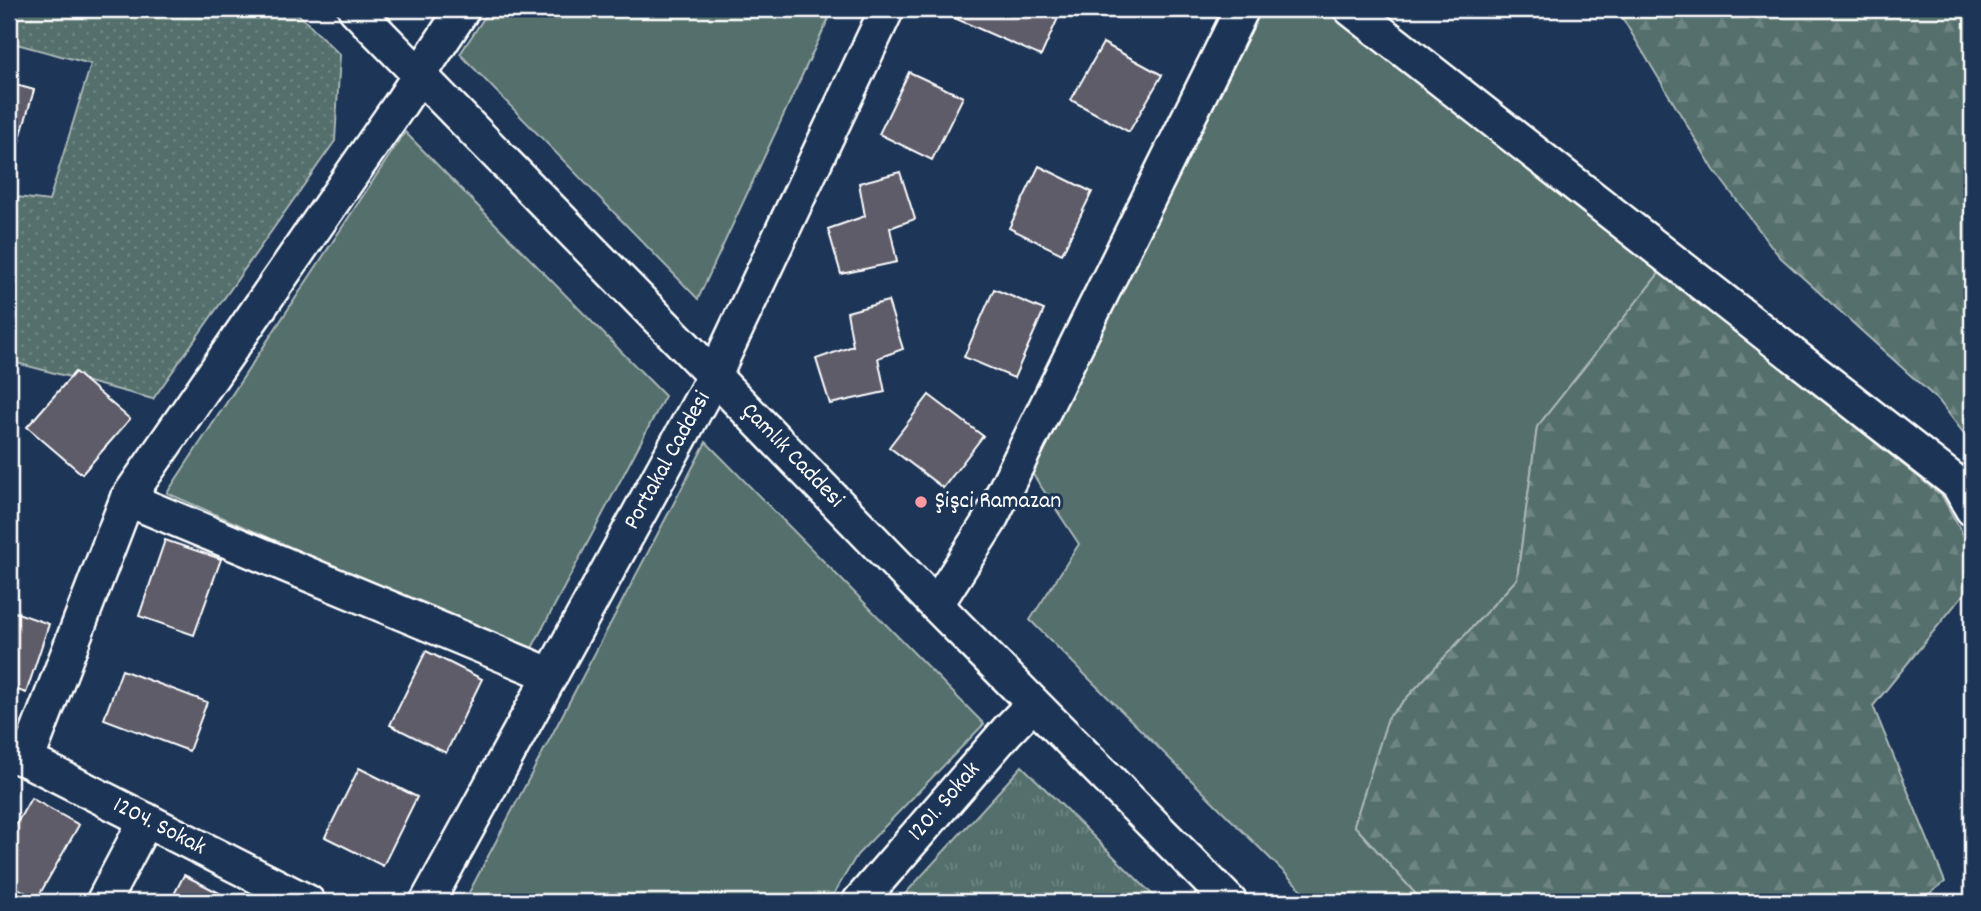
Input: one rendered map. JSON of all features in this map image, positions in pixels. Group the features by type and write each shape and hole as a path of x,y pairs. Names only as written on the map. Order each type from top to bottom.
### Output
{"street":[{"name":"Çamlık Caddesi","path":"355,9 1033,704 1230,902"},
{"path":"18,757 127,499 463,9"},
{"name":"Portakal Caddesi","path":"427,902 714,376 887,9"},
{"path":"936,605 989,522 1242,9"},
{"path":"1351,9 1958,484 1972,509"},
{"path":"127,499 551,675"},
{"name":"1201. Sokak","path":"859,902 1033,704"},
{"name":"1204. Sokak","path":"18,757 308,902"},
{"path":"103,902 146,820"}],"green space":[{"path":"9,9 293,9 340,55 335,141 153,399 9,361 9,196 49,201 91,64 9,42"},
{"path":"490,9 833,9 698,299 460,54"},
{"path":"1261,9 1323,9 1661,271 1537,427 1517,579 1388,718 1354,825 1423,902 1314,902 1030,620 1079,544 1032,473"},
{"path":"1598,9 1972,9 1972,444 1939,401 1779,256 1714,170 1623,19"},
{"path":"405,132 665,396 530,652 167,493"},
{"path":"1661,271 1942,496 1972,551 1972,584 1873,706 1945,882 1918,902 1423,902 1354,825 1388,718 1517,579 1537,427"},
{"path":"706,442 984,724 857,855 829,902 464,902"},
{"path":"1022,766 1160,902 911,902 903,896"}],"building":[{"path":"934,9 1062,9 1041,56"},
{"path":"1103,43 1162,75 1129,132 1071,100"},
{"path":"909,72 963,97 932,160 879,134"},
{"path":"9,83 34,90 14,159 9,159"},
{"path":"1039,166 1092,192 1062,254 1009,228"},
{"path":"900,172 915,219 890,228 897,262 841,274 828,229 865,216 859,183"},
{"path":"994,289 1044,310 1014,378 964,357"},
{"path":"888,301 903,349 878,358 885,392 830,404 816,359 853,346 847,312"},
{"path":"75,372 130,419 82,474 27,427"},
{"path":"929,395 983,436 943,488 889,447"},
{"path":"165,540 221,559 194,635 139,616"},
{"path":"9,610 49,624 26,693 9,687"},
{"path":"426,651 482,679 446,753 390,725"},
{"path":"122,670 207,702 189,751 104,719"},
{"path":"359,768 417,797 383,866 325,837"},
{"path":"31,798 79,825 37,899 9,883 9,837"},
{"path":"184,875 237,902 170,902"}],"place":[{"name":"Şişci Ramazan","path":"921,502"}]}
